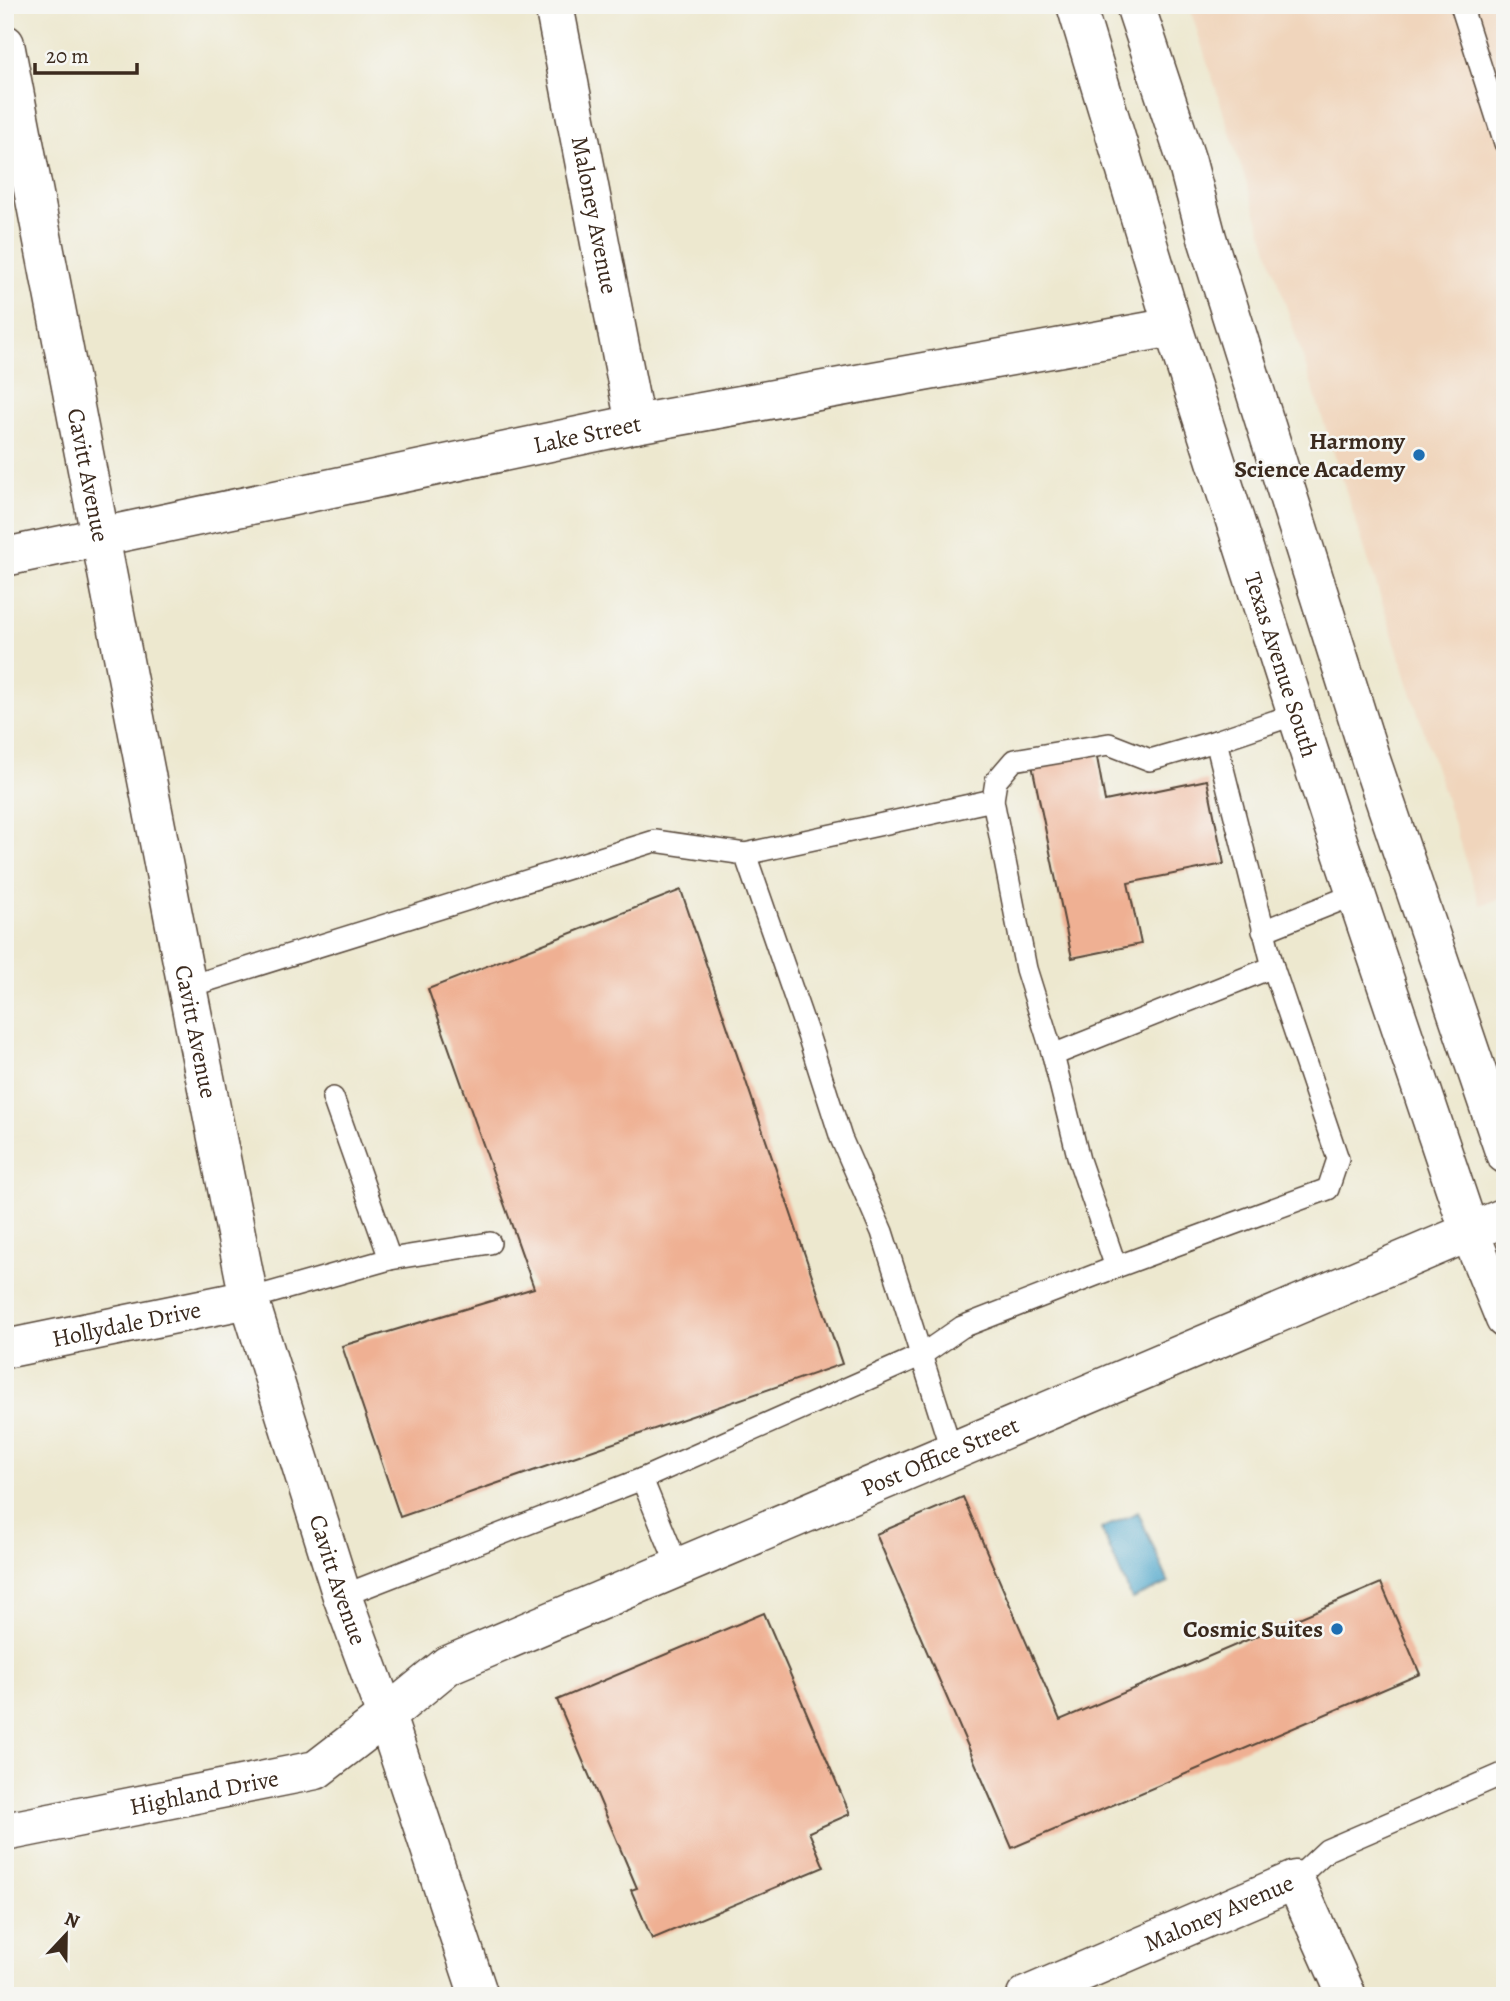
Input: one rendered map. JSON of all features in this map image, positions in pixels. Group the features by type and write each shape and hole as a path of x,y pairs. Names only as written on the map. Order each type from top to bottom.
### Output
{"street":[{"name":"Maloney Avenue","path":"554,5 635,424"},
{"name":"Texas Avenue South","path":"1076,5 1173,327 1296,714 1469,1233 1505,1319"},
{"path":"1135,5 1187,162 1207,239 1371,760 1505,1154"},
{"name":"Cavitt Avenue","path":"5,44 249,1299 342,1596 386,1716 479,1996"},
{"name":"Lake Street","path":"5,556 635,424 1173,327"},
{"name":"Post Office Street","path":"386,1716 448,1665 1505,1217"},
{"name":"Hollydale Drive","path":"5,1349 249,1299"},
{"name":"Highland Drive","path":"5,1832 316,1770 386,1716"},
{"name":"Maloney Avenue","path":"1026,1996 1295,1880 1347,1996"}],"lane":[{"path":"1461,5 1505,143"},
{"path":"1116,1267 1079,1160 1053,1055 1026,969 993,800 996,781 1013,760 1110,744 1150,760 1296,714"},
{"path":"342,1596 642,1479 920,1356 962,1327 1328,1189 1338,1159 1273,967 1216,741"},
{"path":"187,987 656,841 745,854 993,800"},
{"path":"745,854 841,1138 882,1232 952,1452"},
{"path":"1264,931 1356,894"},
{"path":"1053,1055 1273,967"},
{"path":"333,1098 390,1259"},
{"path":"249,1299 390,1259 490,1242"},
{"path":"642,1479 678,1567"},
{"path":"1295,1880 1327,1850 1505,1773"}],"shaded area":[{"name":"Harmony Science Academy","path":"1214,5 1505,5 1505,898 1480,905 1191,12"}],"water":[{"path":"1138,1512 1169,1583 1132,1599 1101,1529"}],"building":[{"path":"1096,752 1105,801 1207,780 1224,864 1128,883 1141,944 1072,958 1032,765"},
{"path":"681,890 842,1364 400,1517 342,1346 534,1288 428,989"},
{"name":"Cosmic Suites","path":"963,1497 1060,1720 1381,1583 1420,1674 1012,1848 876,1534"},
{"path":"764,1613 850,1814 809,1832 824,1867 652,1939 631,1890 637,1888 557,1700"}],"place":[{"name":"Harmony Science Academy","path":"1419,455"},
{"name":"Cosmic Suites","path":"1337,1629"}]}
